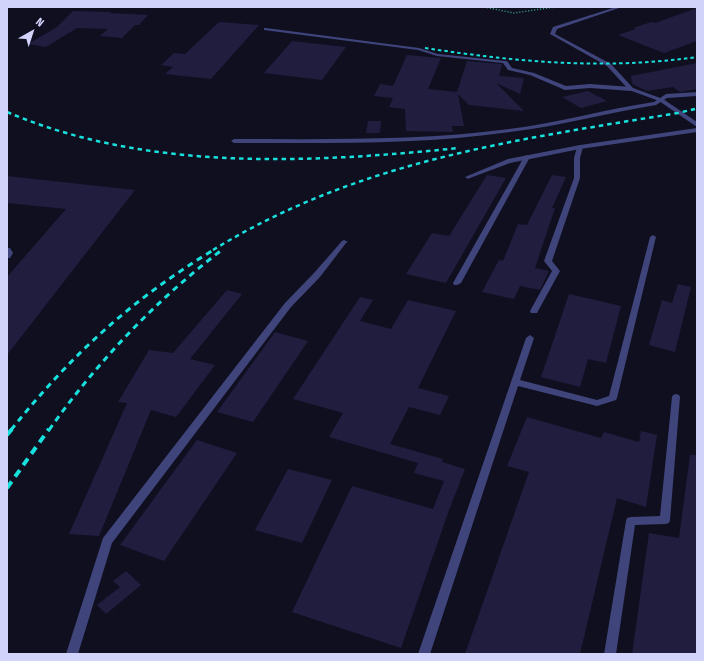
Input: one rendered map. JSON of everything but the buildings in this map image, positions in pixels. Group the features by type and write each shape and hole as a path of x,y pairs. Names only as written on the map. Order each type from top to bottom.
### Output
{"street":[{"path":"620,7 555,28 552,34 609,64 631,89"},
{"path":"266,29 419,49 437,55 505,62 510,69 532,74 565,88 590,86 631,89 661,100 697,125"},
{"path":"234,141 372,141 489,133 541,126 656,103 666,96 697,94"},
{"path":"468,177 492,166 527,157 580,147 697,130"},
{"path":"534,311 556,271 548,261 577,178 577,158 580,147"},
{"path":"457,282 527,157"},
{"path":"515,382 597,403 613,398 653,237"},
{"path":"72,654 107,541 288,305 317,275 344,242"},
{"path":"7,250 9,253 7,256"},
{"path":"424,654 530,338"},
{"path":"610,654 631,521 665,520 676,397"}],"path":[{"path":"484,7 514,13 555,7"}],"railway":[{"path":"425,48 493,57 561,63 628,63 697,57"},
{"path":"692,110 697,108"},
{"path":"213,250 268,220 324,195 381,175 438,158 557,133 692,110"},
{"path":"7,112 61,131 116,145 173,154 230,158 288,159 345,157 459,148"},
{"path":"11,430 57,377 104,330 156,288 215,249"},
{"path":"49,430 87,380 129,333 174,290 223,249"},
{"path":"7,435 12,429"},
{"path":"7,488 49,429"}]}
